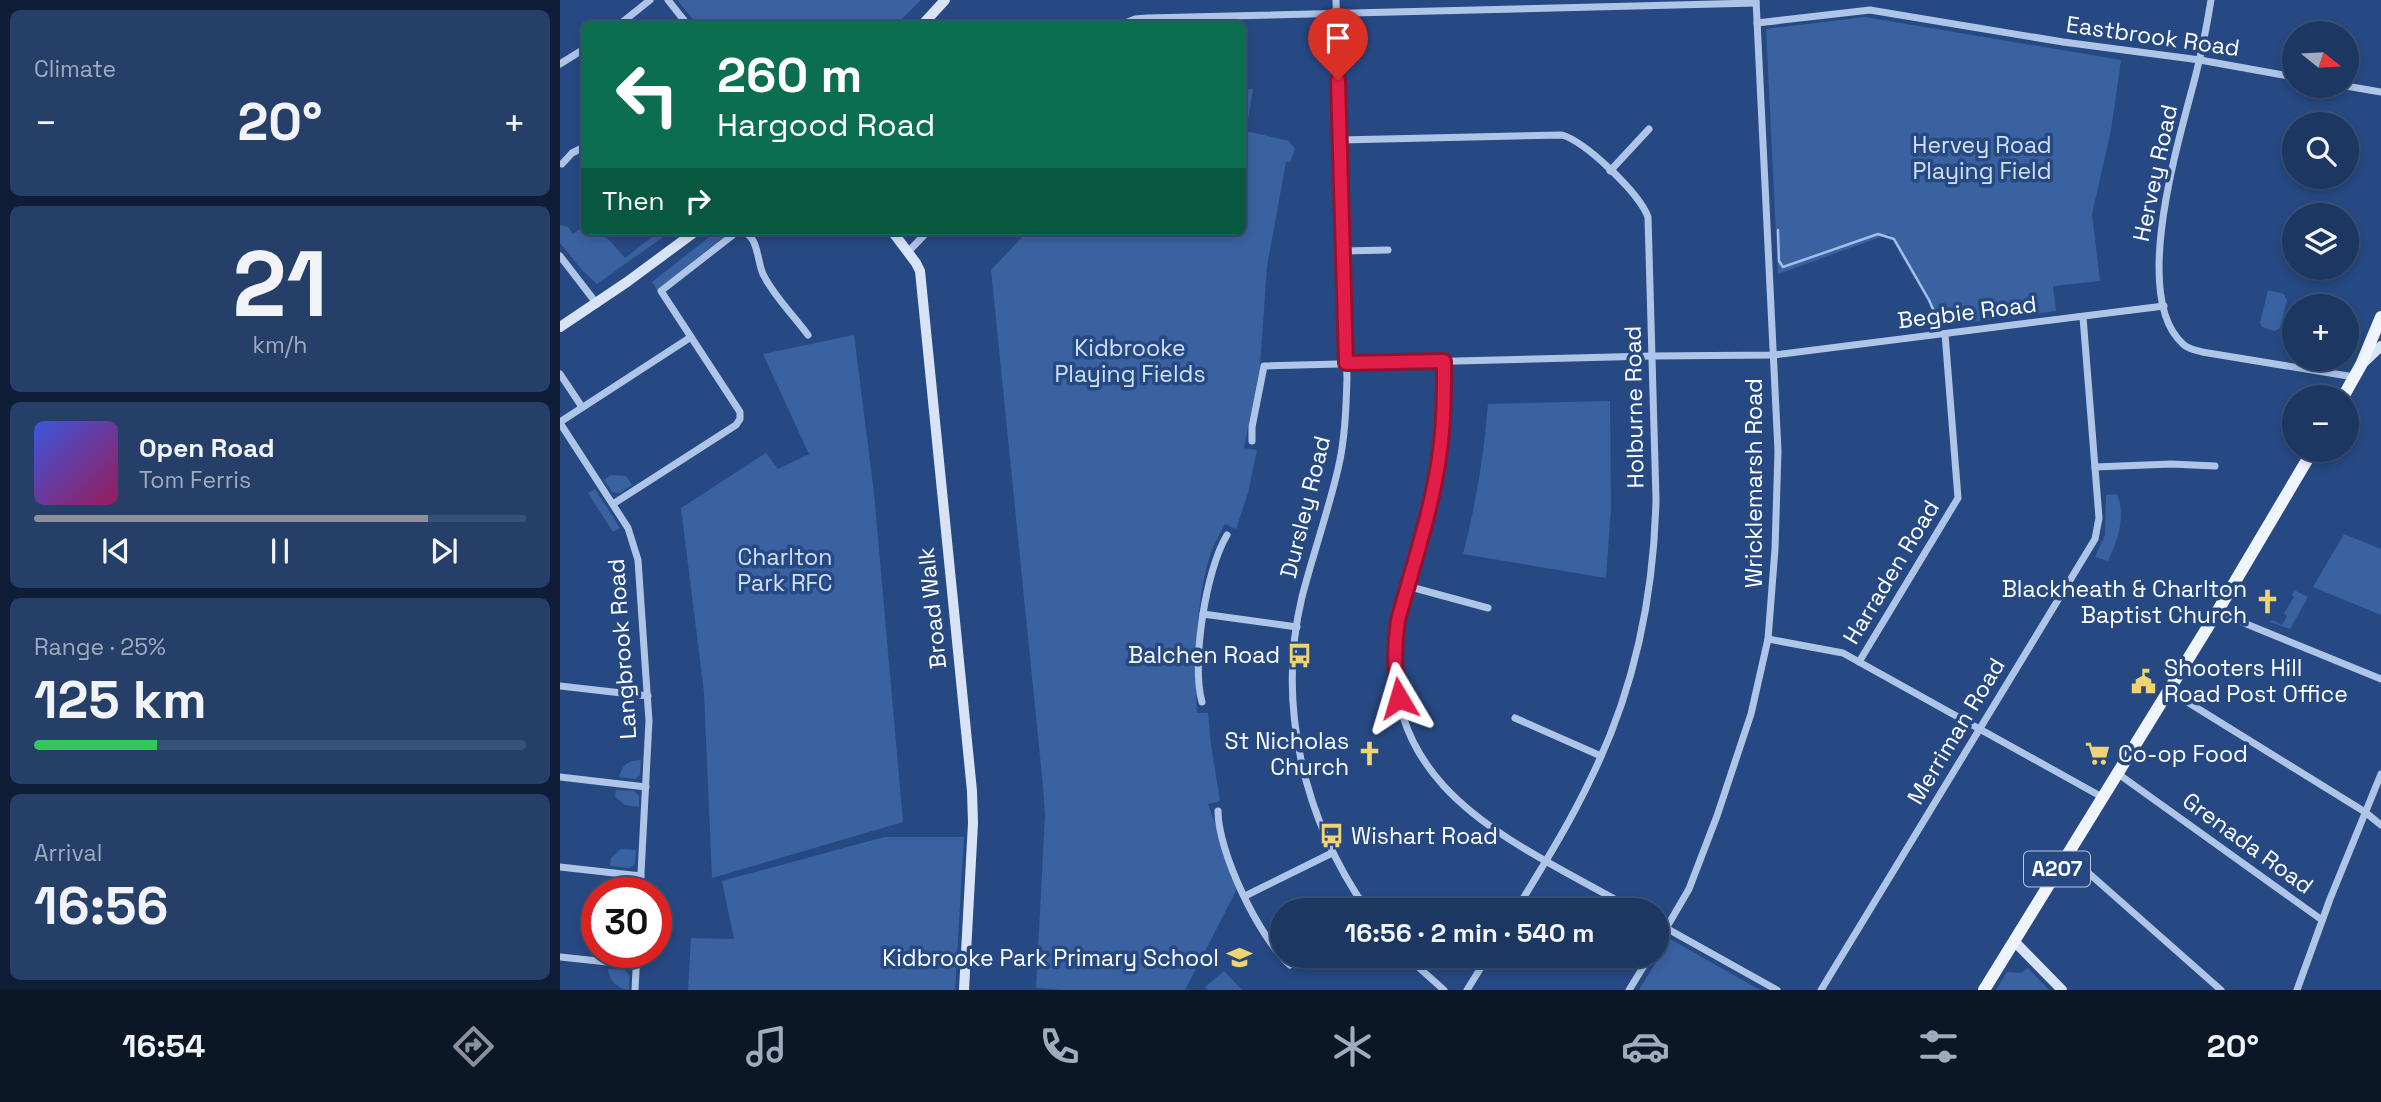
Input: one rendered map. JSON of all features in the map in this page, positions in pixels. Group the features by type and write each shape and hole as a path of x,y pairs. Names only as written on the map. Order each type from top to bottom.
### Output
{"main road":[{"path":"2350,385 2381,317"},
{"name":"A207","path":"1984,990 2217,612 2306,462"}],"street":[{"path":"624,21 650,0"},
{"path":"668,0 685,21"},
{"path":"926,21 945,0"},
{"name":"Dursley Road","path":"1336,0 1346,413 1338,467 1302,599 1293,682 1297,737 1310,796 1332,853 1360,898"},
{"name":"Hervey Road","path":"2211,0 2160,234 2158,268 2164,306 2175,334 2190,348 2226,357 2354,377"},
{"path":"1130,21 1147,18 1756,1"},
{"name":"Wricklemarsh Road","path":"1669,925 1689,889 1734,767 1758,689 1773,599 1778,451 1756,1"},
{"name":"Eastbrook Road","path":"1757,23 1870,10 2282,75"},
{"path":"560,64 581,51"},
{"path":"2359,88 2381,92"},
{"path":"1610,171 1649,129"},
{"name":"Holburne Road","path":"1340,139 1562,135 1581,144 1636,195 1644,205 1648,217 1656,499 1650,581 1634,662 1613,729 1576,809 1523,898"},
{"path":"562,164 572,153 581,148"},
{"path":"560,327 597,304 691,235"},
{"path":"613,504 736,425 740,419 740,412 661,291 733,235"},
{"path":"748,235 752,239 763,275 808,335"},
{"name":"Broad Walk","path":"895,235 920,271 972,791 973,823 964,990"},
{"path":"908,252 924,235"},
{"path":"1343,251 1388,250"},
{"path":"560,256 597,304"},
{"name":"Begbie Road","path":"1252,441 1252,427 1264,366 1774,355 2164,306"},
{"name":"Merriman Road","path":"1821,990 2095,539 2099,518 2083,317"},
{"name":"Harraden Road","path":"1859,662 1958,498 1945,334"},
{"path":"560,423 691,337"},
{"path":"2361,365 2381,346"},
{"path":"1444,361 1444,406 1439,457 1395,640 1395,679 1405,719 1419,752 1443,786 1472,814 1613,898"},
{"path":"560,374 582,407"},
{"name":"Langbrook Road","path":"560,423 628,528 638,560 648,696 641,876"},
{"path":"2095,467 2171,464 2215,466"},
{"path":"1202,702 1198,690 1198,671 1203,614 1213,567 1219,548 1227,535"},
{"path":"1407,586 1488,608"},
{"path":"2217,612 2381,679"},
{"path":"1203,614 1297,627"},
{"path":"1768,639 1843,653 2102,797"},
{"path":"560,687 648,696"},
{"path":"2168,690 2365,812 2381,825"},
{"path":"1515,718 1601,756"},
{"name":"Grenada Road","path":"2117,773 2322,920"},
{"path":"2297,990 2322,920 2381,775"},
{"path":"560,777 646,787"},
{"path":"1218,811 1218,826 1224,846 1245,896 1270,943"},
{"path":"1245,896 1332,853"},
{"path":"2067,854 2221,990"},
{"path":"560,867 641,876"},
{"path":"1669,930 1777,990"},
{"path":"2014,941 2062,990"},
{"path":"560,957 581,959"},
{"path":"635,990 636,968"},
{"path":"1419,968 1444,990"},
{"path":"1467,990 1481,968"},
{"path":"1629,990 1643,968"}],"green space":[{"path":"677,0 921,0 900,21 694,21"},
{"name":"Hervey Road Playing Field","path":"1865,17 2121,60 2111,130 2092,214 2100,281 2053,286 2056,311 1942,326 1889,234 1778,274 1766,29"},
{"name":"Kidbrooke Playing Fields","path":"1246,89 1253,89 1246,131"},
{"name":"Kidbrooke Playing Fields","path":"1246,131 1289,141 1295,149 1290,162 1286,162 1267,266 1260,366 1244,448 1257,450 1248,493 1236,529 1225,524 1210,555 1201,595 1197,636 1197,713 1208,713 1220,801 1208,804 1238,887 1185,990 1036,988 1045,815 991,270 1024,235 1246,235"},
{"path":"560,225 568,227 573,234 581,228 581,235 605,235 625,258 655,235 663,237 597,284 560,243"},
{"path":"712,235 726,235 657,290 652,282"},
{"path":"2268,290 2284,294 2280,328 2275,331 2262,327 2260,323"},
{"name":"Charlton Park RFC","path":"854,335 874,493 903,822 712,878 704,692 681,508 766,453 778,469 809,454 763,354"},
{"path":"1610,401 1611,507 1606,578 1463,554 1479,479 1488,404"},
{"path":"611,475 626,476 632,485 620,493 612,492 604,480"},
{"path":"595,489 620,528 613,532 588,493"},
{"path":"2117,494 2121,510 2120,527 2108,561 2095,557 2105,535 2106,495"},
{"path":"2344,534 2381,549 2381,615 2313,587"},
{"path":"2294,590 2308,597 2290,629 2270,622 2272,620 2282,625 2287,616 2284,613 2294,597"},
{"path":"641,760 640,775 635,779 619,777 626,764"},
{"path":"616,790 634,791 639,796 639,807 625,805 615,797"},
{"path":"884,837 964,837 955,990 688,990 691,938 734,939 722,881"},
{"path":"621,849 636,850 635,864 630,868 610,866 611,858"},
{"path":"1669,941 1760,990 1639,990 1652,968 1669,968"},
{"path":"2028,968 2049,990 1996,990 2007,972 2021,973"},
{"path":"608,969 625,970 629,975 629,990 614,983"},
{"path":"1224,971 1242,990 1208,990 1205,987"}],"waterway":[{"path":"1778,230 1779,261 1783,267 1878,234 1894,239 1939,323"}],"place":[{"name":"Blackheath & Charlton Baptist Church","path":"2267,602"},
{"name":"Balchen Road","path":"1300,655"},
{"name":"Shooters Hill Road Post Office","path":"2144,681"},
{"name":"St Nicholas Church","path":"1369,754"},
{"name":"Co-op Food","path":"2098,754"},
{"name":"Wishart Road","path":"1331,836"},
{"name":"Kidbrooke Park Primary School","path":"1239,958"}],"route":[{"path":"1338,80 1346,363 1444,361 1444,406 1439,457 1395,640 1395,679 1399,698"}]}
